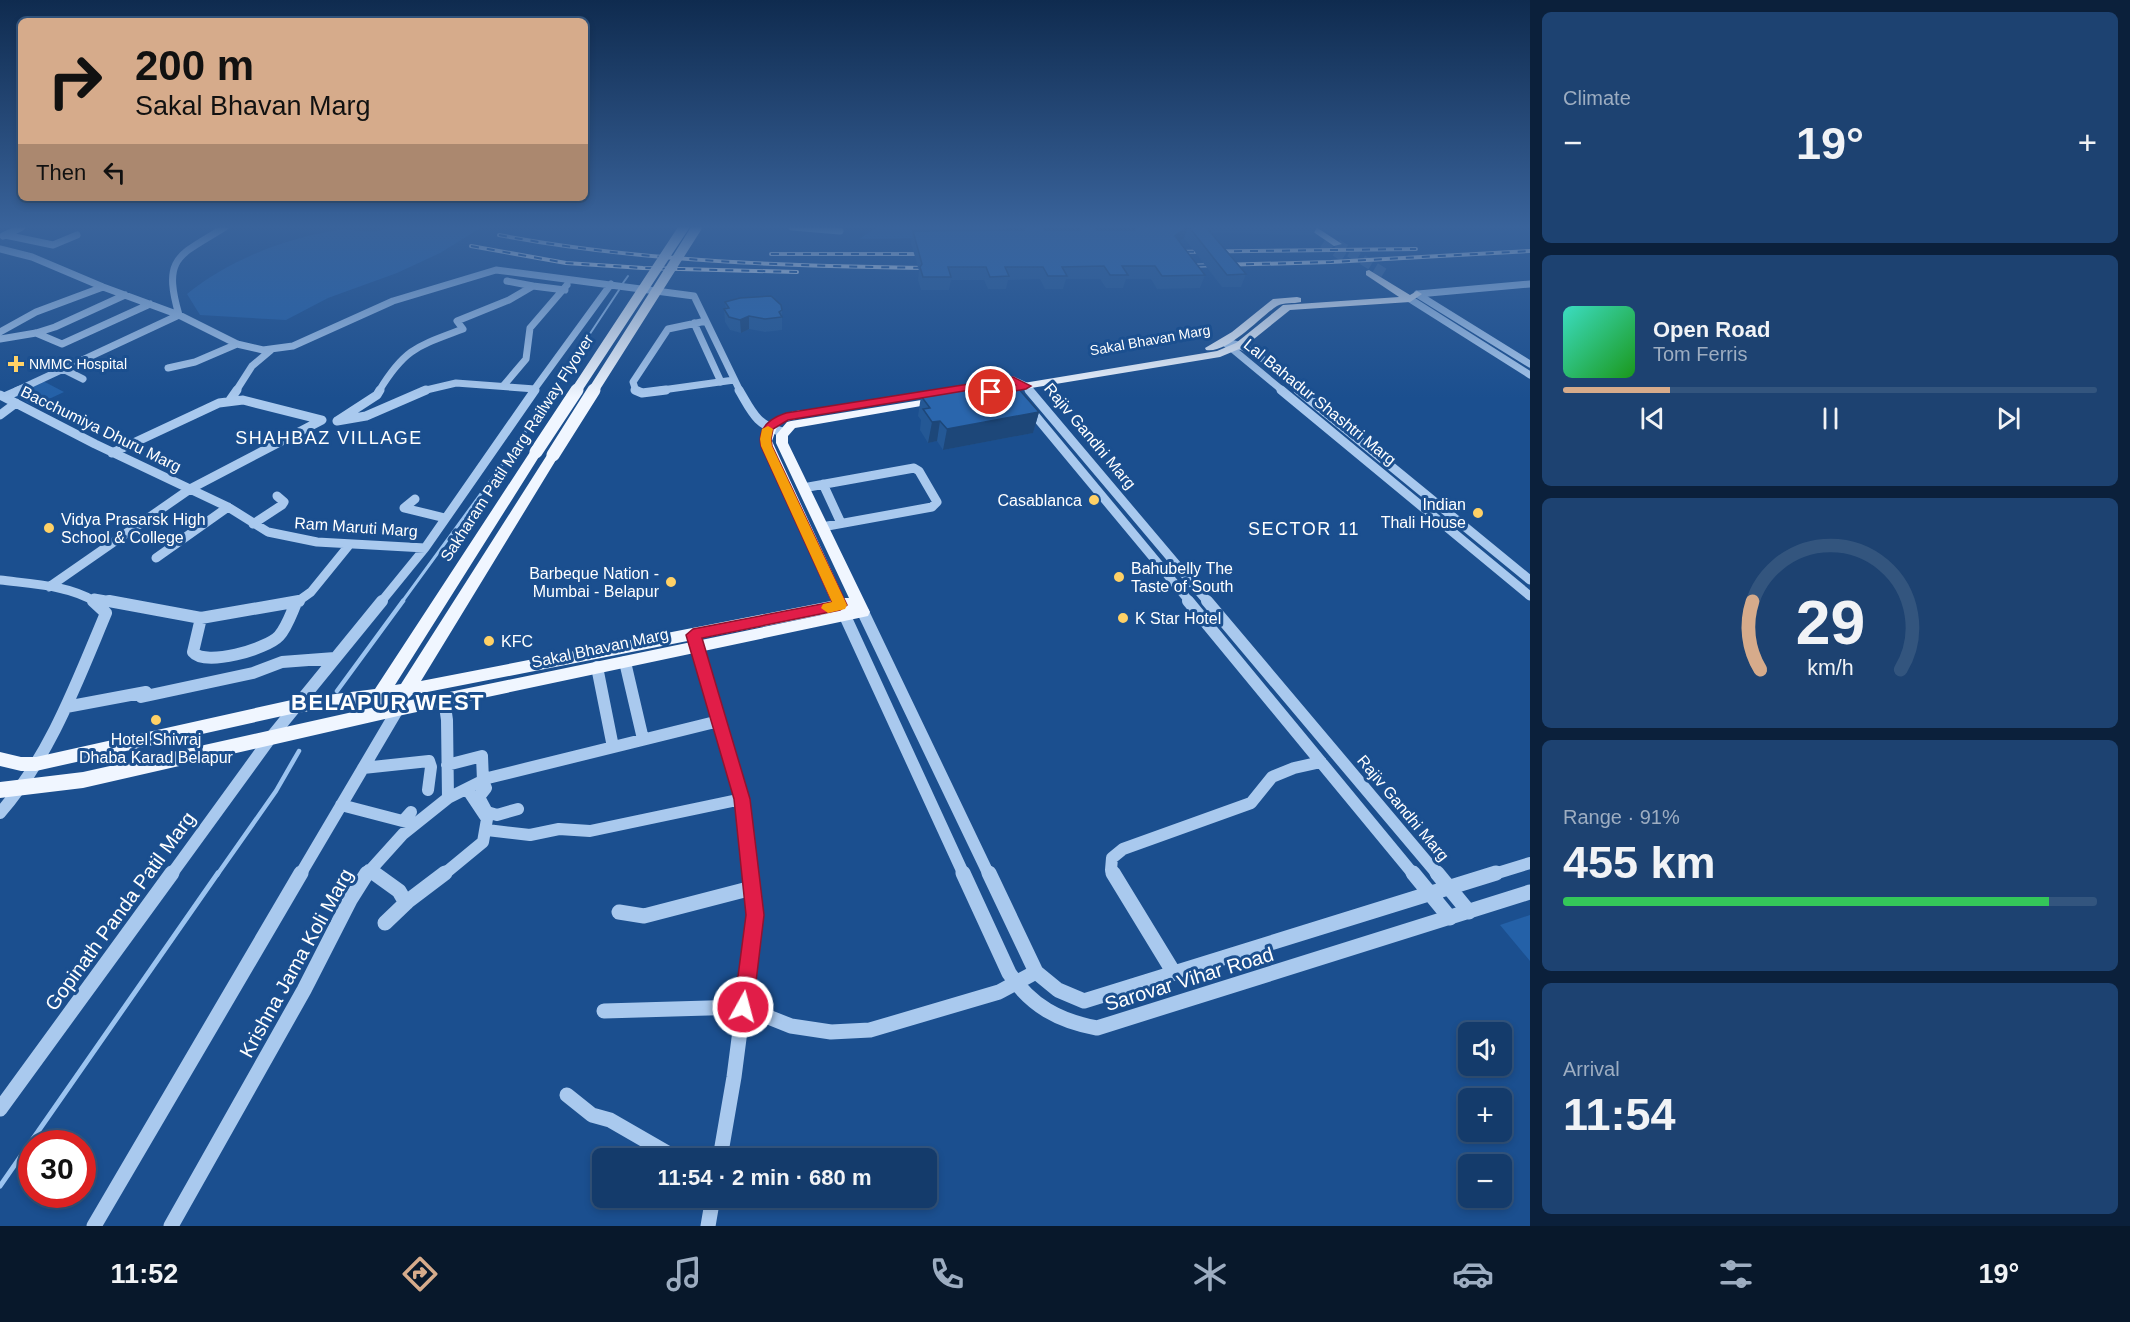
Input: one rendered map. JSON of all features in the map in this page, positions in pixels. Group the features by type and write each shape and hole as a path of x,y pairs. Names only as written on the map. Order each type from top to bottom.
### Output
{"main road":[{"name":"Sakharam Patil Marg Railway Flyover","path":"372,714 378,695 646,284"},
{"name":"Sakharam Patil Marg Railway Flyover","path":"398,709 406,689 661,284"},
{"path":"1390,284 1410,295"},
{"path":"1397,284 1410,295"},
{"name":"Sakal Bhavan Marg","path":"768,428 778,419 786,417 1013,384 1026,386 1220,354 1287,307 1410,295"},
{"name":"Sakal Bhavan Marg","path":"783,432 791,425 1210,348 1232,346"},
{"path":"768,428 765,439 767,446 843,611"},
{"path":"783,432 782,443 860,607"},
{"name":"Sakal Bhavan Marg","path":"36,764 296,706 378,695 695,641 860,607"},
{"name":"Sakal Bhavan Marg","path":"0,790 83,780 372,714 625,662 695,641"},
{"path":"0,759 36,764"}],"street":[{"path":"96,284 178,315 250,349 271,350 292,346 393,301 446,284"},
{"path":"173,284 178,315"},
{"path":"523,284 565,290"},
{"path":"504,385 526,359 530,328 568,284"},
{"name":"Gopinath Panda Patil Marg","path":"0,1109 272,736 425,548 611,284"},
{"path":"612,284 694,296 734,380 757,420 768,428 783,432"},
{"path":"1410,295 1528,284"},
{"path":"337,421 377,395 394,366 416,347 464,329 457,321 509,300 532,286"},
{"path":"0,332 36,312 103,287"},
{"path":"0,339 36,333 125,295"},
{"path":"1410,295 1530,364"},
{"path":"1410,295 1530,375"},
{"path":"36,333 62,344 150,304"},
{"path":"2,396 178,315"},
{"path":"706,321 668,329 633,382 633,387 637,392 642,393 734,380"},
{"path":"694,323 722,382"},
{"path":"168,368 195,362 237,344"},
{"name":"Lal Bahadur Shashtri Marg","path":"1232,346 1256,355 1530,580"},
{"name":"Lal Bahadur Shashtri Marg","path":"1232,346 1530,596"},
{"path":"231,400 252,366 271,350"},
{"path":"63,369 83,379"},
{"path":"112,453 219,403 231,400 254,403 322,420 352,421 447,384 504,385 535,389"},
{"name":"Rajiv Gandhi Marg","path":"1013,384 1089,480 1450,918"},
{"name":"Rajiv Gandhi Marg","path":"1026,386 1469,912"},
{"name":"Bacchumiya Dhuru Marg","path":"2,396 112,453 190,489"},
{"path":"0,415 16,403"},
{"path":"49,587 190,489 322,420"},
{"path":"803,488 914,468 919,471 937,502 932,507 822,526"},
{"path":"1089,480 1103,478"},
{"path":"823,484 841,523"},
{"name":"Ram Maruti Marg","path":"190,489 255,519 268,532 290,538 425,548"},
{"path":"255,519 284,502 277,496"},
{"path":"415,499 404,508 445,518"},
{"path":"156,558 228,507"},
{"path":"201,618 193,652 197,657 205,659 264,647 280,635 296,603 311,592 350,544"},
{"path":"0,579 201,618 296,603"},
{"path":"0,813 21,789 36,764 66,707 105,619 106,613 103,608 91,597"},
{"name":"Sarovar Vihar Road","path":"860,607 1036,972 1048,984 1071,998 1084,1001 1530,864"},
{"name":"Sarovar Vihar Road","path":"843,611 1015,983 1036,1005 1067,1023 1097,1028 1530,892"},
{"path":"695,641 742,799 755,915 722,1148"},
{"path":"141,697 253,673 259,669 293,660 335,658"},
{"path":"625,662 644,740"},
{"path":"599,667 615,746"},
{"path":"66,707 230,675"},
{"path":"444,699 447,720 448,798"},
{"path":"94,1226 398,709"},
{"name":"Krishna Jama Koli Marg","path":"171,1226 304,990 350,900 369,870 411,819 483,781 525,768 719,721"},
{"path":"363,768 429,761 431,767 429,788 447,771 482,756 483,781 486,788 479,797 488,814 497,815 518,809"},
{"path":"1174,973 1111,870 1112,858 1123,849 1251,803 1272,777 1294,768 1321,762"},
{"path":"385,923 406,903 476,850 483,842 487,830 487,819 467,789"},
{"path":"487,830 530,835 559,830 590,831 742,799"},
{"path":"342,805 411,819"},
{"path":"369,870 399,891 406,903"},
{"path":"619,912 644,916 752,888"},
{"path":"604,1011 743,1007 791,1026 831,1032 870,1030 999,992 1036,972"},
{"path":"567,1095 599,1120 610,1120 659,1148"},
{"path":"708,1226 711,1208"}],"shaded area":[{"path":"200,284 366,284 328,298 286,320 200,315 187,294"},
{"path":"43,381 64,392 34,406 13,395"},
{"path":"1530,915 1530,961 1500,925"}],"building":[{"path":"771,296 781,305 782,310 779,312 782,317 765,319 749,316 740,320 729,317 724,309 729,308 725,302 740,298"},
{"path":"1000,382 1006,390 1017,387 1039,412 947,429 940,421 932,422 923,409 930,408 921,396"}],"waterway":[{"path":"552,391 619,290"},
{"path":"402,602 518,443 553,390"},
{"path":"337,691 403,601"},
{"path":"217,875 276,791 299,751"},
{"path":"0,1186 218,873"}],"slow traffic":[{"path":"768,429 765,439 767,446 840,605 828,608"}],"place":[{"name":"NMMC Hospital","path":"16,364"},
{"name":"Casablanca","path":"1094,500"},
{"name":"Indian Thali House","path":"1478,513"},
{"name":"Vidya Prasarsk High School & College","path":"49,528"},
{"name":"Bahubelly The Taste of South","path":"1119,577"},
{"name":"Barbeque Nation - Mumbai - Belapur","path":"671,582"},
{"name":"K Star Hotel","path":"1123,618"},
{"name":"KFC","path":"489,641"},
{"name":"Hotel Shivraj Dhaba Karad Belapur","path":"156,720"}],"district":[{"name":"SHAHBAZ VILLAGE","path":"329,438"},
{"name":"SECTOR 11","path":"1304,529"},
{"name":"BELAPUR WEST","path":"388,702"}],"route":[{"path":"743,1007 755,915 742,799 693,635 840,605 767,446 765,439 768,428 778,419 786,417 1013,380 1026,386 991,392"}]}
